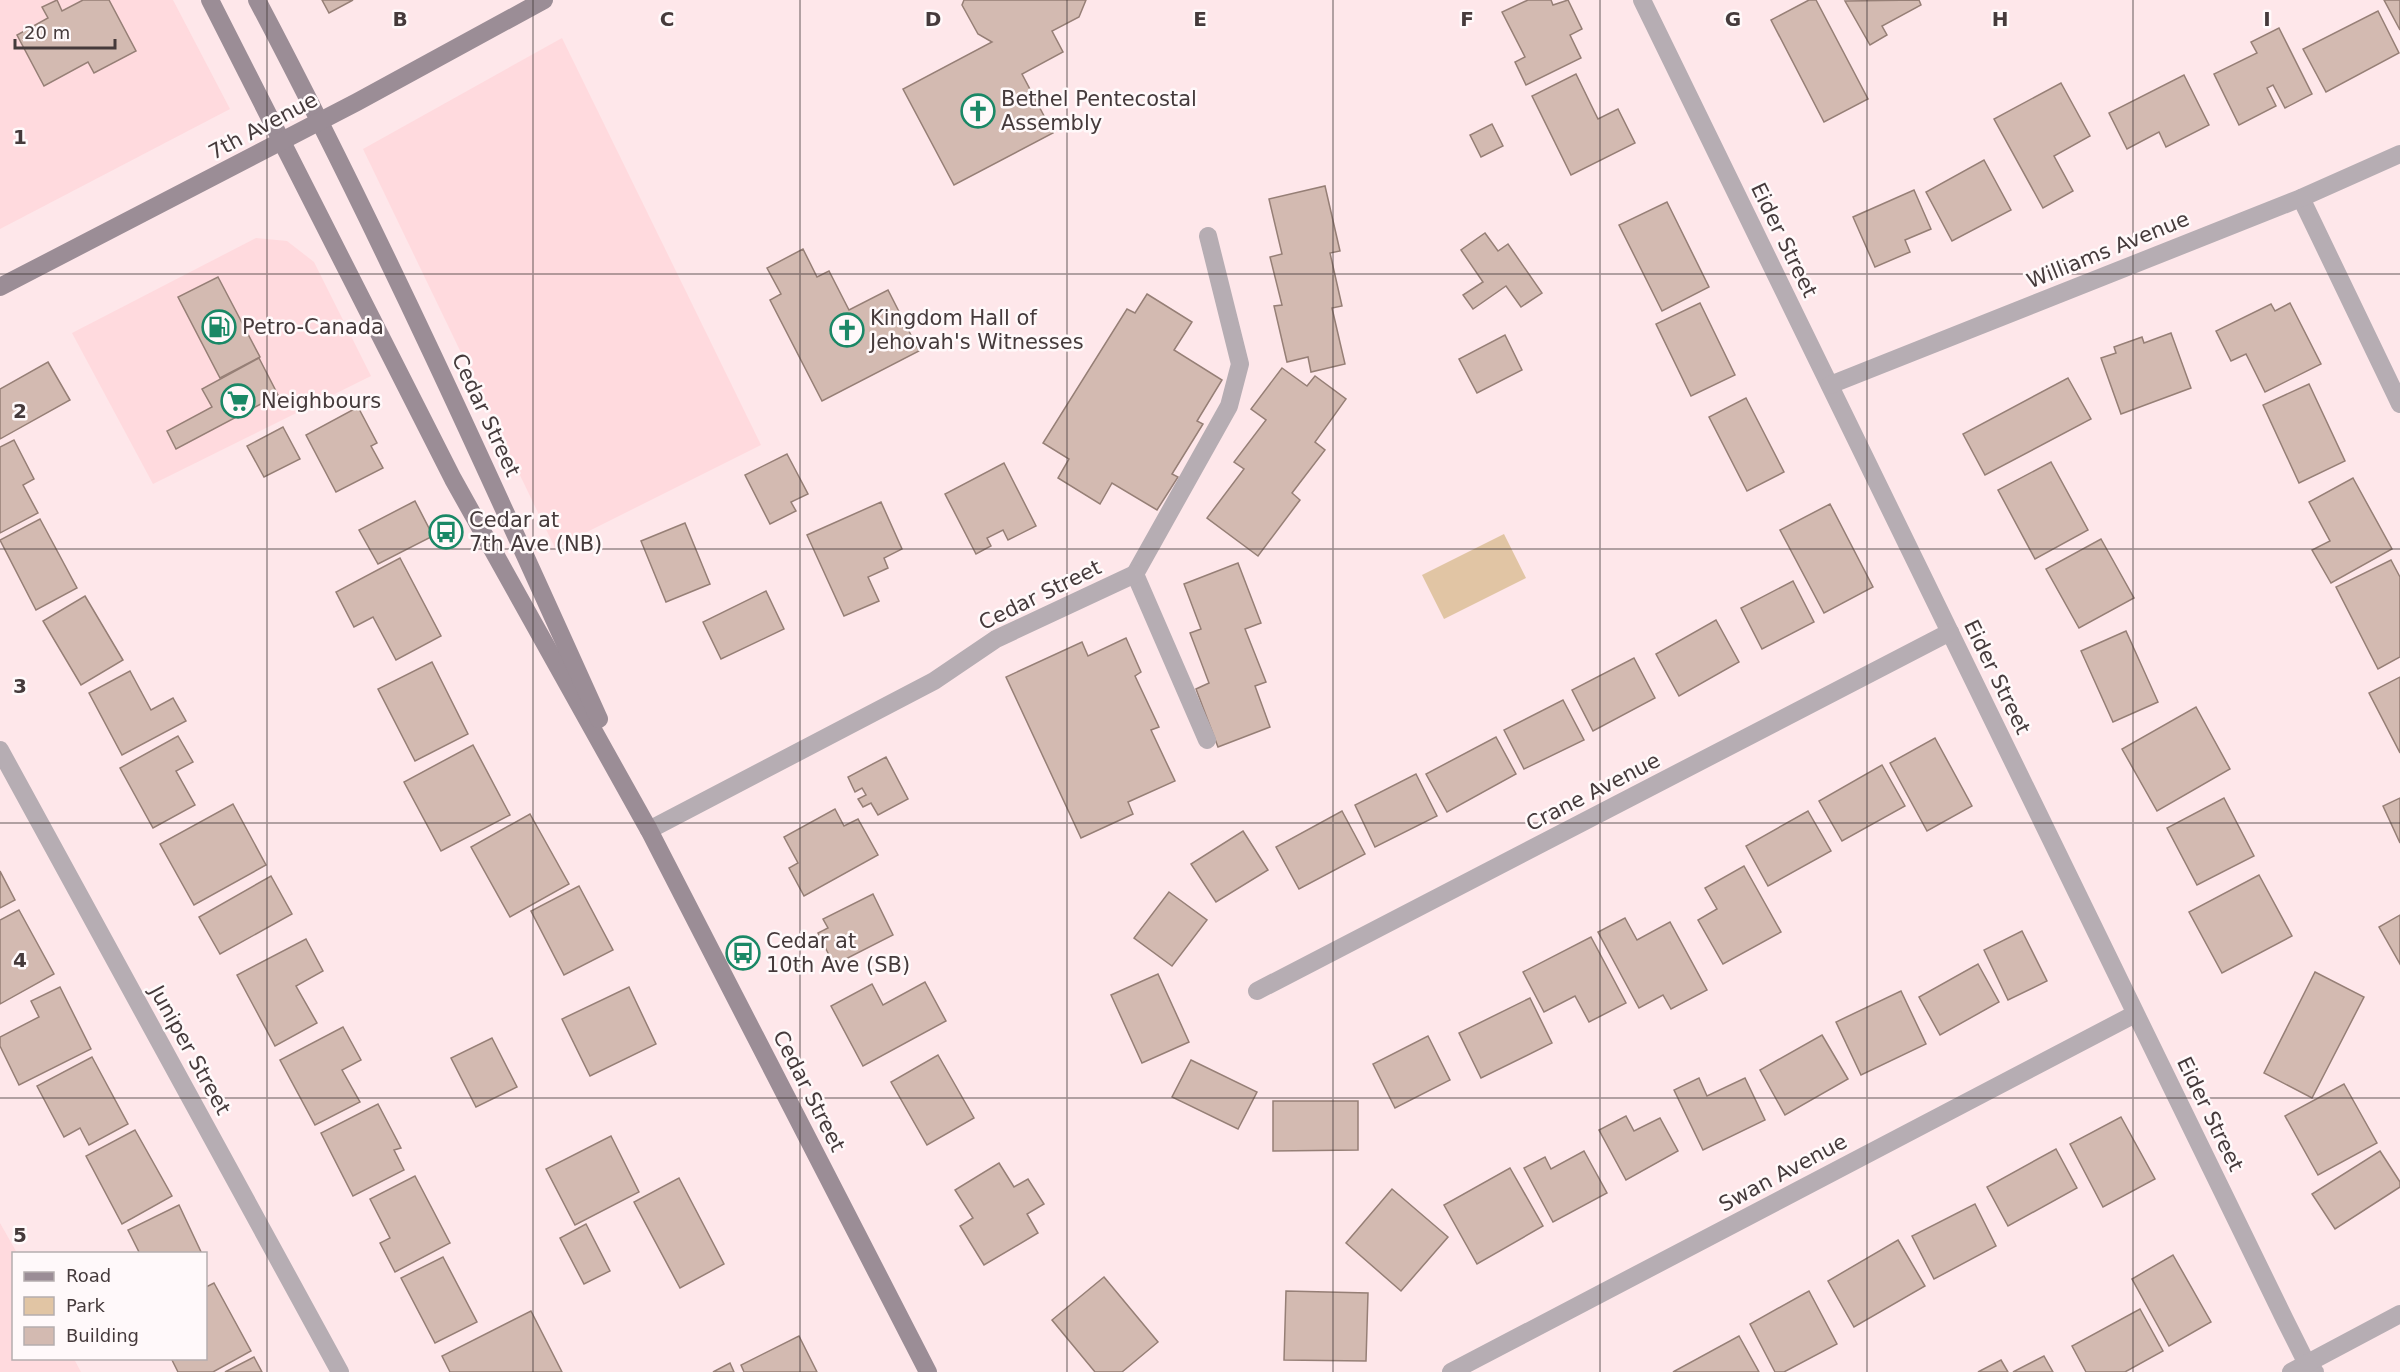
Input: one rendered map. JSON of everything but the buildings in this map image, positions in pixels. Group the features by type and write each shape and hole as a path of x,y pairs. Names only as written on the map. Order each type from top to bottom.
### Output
{"main road":[{"name":"Cedar Street","path":"210,0 453,479 649,830 928,1372"},
{"name":"Cedar Street","path":"257,0 321,121 487,470 649,830"},
{"name":"7th Avenue","path":"0,287 321,121 544,0"}],"street":[{"name":"Eider Street","path":"1642,0 2305,1369"},
{"name":"Williams Avenue","path":"1830,385 2301,198 2400,154"},
{"path":"2301,198 2400,404"},
{"name":"Cedar Street","path":"649,830 934,681 996,639 1135,574 1229,406 1240,364 1208,236"},
{"name":"Cedar Street","path":"1135,574 1207,740"},
{"name":"Crane Avenue","path":"1257,991 1950,632"},
{"name":"Juniper Street","path":"0,750 340,1372"},
{"name":"Swan Avenue","path":"1451,1372 2135,1014"},
{"path":"2305,1369 2400,1314"}],"shaded area":[{"path":"0,0 173,0 230,109 0,229"},
{"path":"562,38 761,445 555,548 363,149"},
{"path":"256,238 287,241 314,262 371,376 153,484 72,333"},
{"path":"0,1223 16,1252 12,1252 12,1360 75,1360 81,1372 0,1372"}],"green space":[{"path":"1504,534 1526,578 1444,619 1422,575"}],"place":[{"name":"Bethel Pentecostal Assembly","path":"978,111"},
{"name":"Petro-Canada","path":"219,327"},
{"name":"Kingdom Hall of Jehovah's Witnesses","path":"847,330"},
{"name":"Neighbours","path":"238,401"},
{"name":"Cedar at 7th Ave (NB)","path":"446,532"},
{"name":"Cedar at 10th Ave (SB)","path":"743,953"}]}
